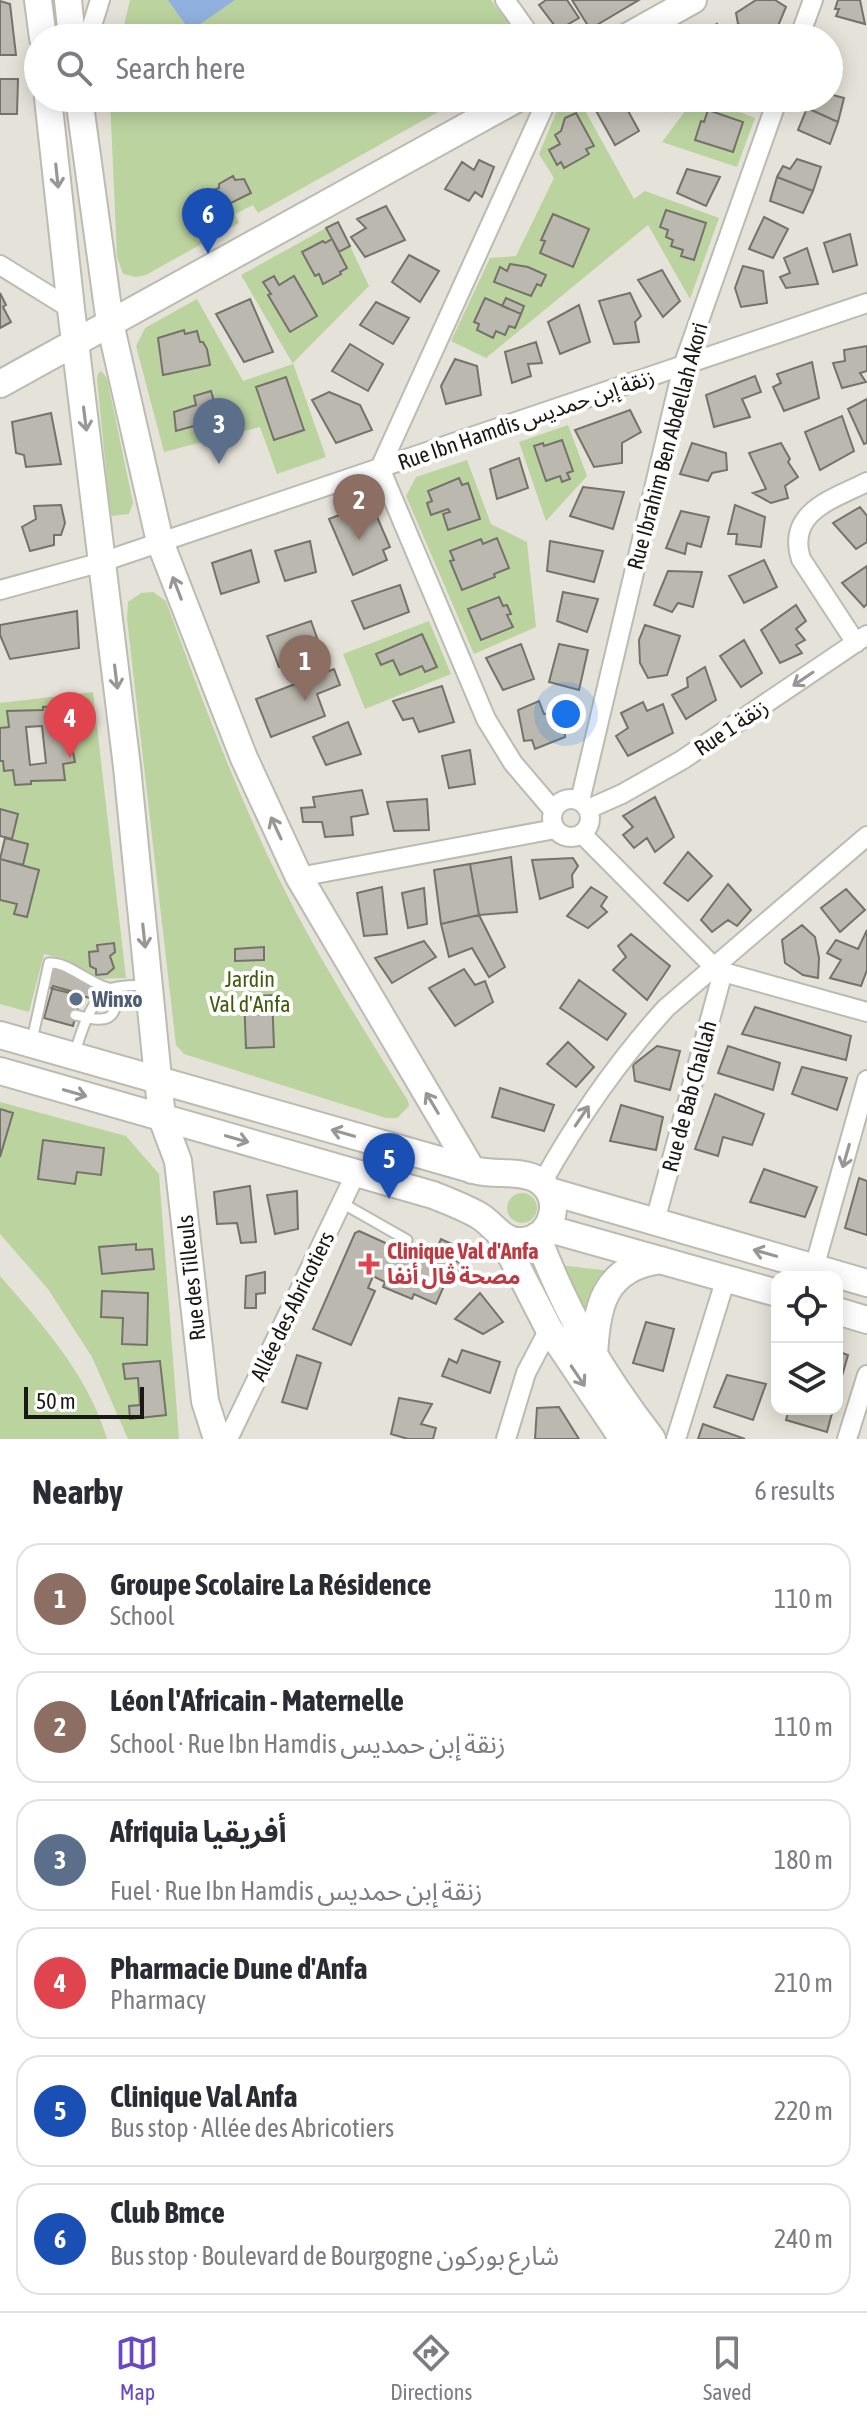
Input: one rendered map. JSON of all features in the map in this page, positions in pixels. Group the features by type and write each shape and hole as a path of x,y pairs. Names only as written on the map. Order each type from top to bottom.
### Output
{"main road":[{"path":"38,0 41,24"},
{"path":"68,0 71,24"},
{"path":"650,24 693,0"},
{"name":"Rue des Tilleuls","path":"50,112 127,767 162,1118 178,1161 205,1401 217,1439"},
{"path":"81,112 110,323 160,542 244,758 299,877 472,1170"},
{"path":"0,384 493,112"},
{"path":"0,1035 472,1170 527,1176 545,1187 867,1283"},
{"path":"0,1071 433,1195 478,1215 518,1241 542,1232 662,1260 771,1291"},
{"path":"516,1175 504,1180 491,1192 487,1206 496,1229 549,1329 623,1439"},
{"path":"545,1187 553,1210 542,1232 564,1303 594,1357 652,1439"},
{"path":"594,1357 597,1318 607,1292 632,1269 662,1260"},
{"path":"843,1313 867,1320"}],"street":[{"path":"92,24 100,0"},
{"path":"505,0 522,24"},
{"path":"804,24 813,0"},
{"path":"542,112 380,468 486,719 564,837 582,834 590,825 584,805 562,801 554,819"},
{"name":"Rue Ibrahim Ben Abdellah Akori","path":"584,805 683,366 773,112"},
{"path":"0,265 71,309"},
{"name":"Rue Ibn Hamdis زنقة إبن حمديس","path":"0,590 102,562 867,303"},
{"path":"861,639 801,559 797,534 812,511 867,482"},
{"name":"Rue 1 زنقة","path":"584,805 622,794 682,760 861,639"},
{"path":"299,877 554,819"},
{"path":"582,834 718,969 867,1012"},
{"path":"545,1187 569,1134 666,1008 718,969 867,836"},
{"name":"Rue de Bab Challah","path":"655,1221 718,969"},
{"path":"814,1268 867,1080"},
{"name":"Allée des Abricotiers","path":"228,1439 356,1173"},
{"path":"676,1439 726,1278"},
{"path":"506,1439 526,1373 549,1329"},
{"path":"847,1439 867,1375"}],"lane":[{"path":"31,1043 43,1007 47,966 53,962 61,963 99,987 149,985"},
{"path":"81,1016 106,1020 113,1016 118,1001 115,988"},
{"path":"74,1055 81,1016 115,988"},
{"path":"342,1203 407,1240"}],"green space":[{"path":"130,0 491,0 509,24 124,24"},
{"path":"111,112 438,112 258,213 253,205 235,214 239,223 146,275 136,277 123,274 117,257"},
{"path":"556,112 586,112 634,199 645,191 719,218 690,299 648,225 486,358 451,341 490,258 516,256 554,178 539,154","holes":["576,113 593,146 586,149 589,155 564,167 561,162 557,165 549,150 560,144 555,135 561,131 565,118","666,210 706,223 694,260 681,256 683,250 671,246 673,240 666,237 668,230 660,227","553,214 589,229 572,267 540,253 545,241 542,239","517,264 527,269 530,296 494,282 500,268 507,271","485,298 502,306 506,298 524,307 515,328 509,326 505,335 496,331 493,337 477,330 479,324 474,321"]},
{"path":"684,112 708,112 704,122 701,121 733,152 743,122 711,112 739,112 755,118 737,167 662,142"},
{"path":"326,228 332,239 302,252 315,276 319,274 324,283 341,275 340,272 347,268 339,252 350,246 369,286 293,363 326,457 277,474 260,427 164,452 136,346 145,328 197,299 243,381 293,364 241,275","holes":["273,276 279,285 294,277 317,316 290,332 268,296 271,294 264,282","183,330 185,334 197,331 210,365 164,375 158,338","286,377 303,429 274,439 256,387","211,391 220,423 176,430 174,412 196,405 194,396"]},
{"path":"101,371 107,378 133,503 129,514 112,516 110,511 97,379"},
{"path":"568,425 587,476 546,521 519,442","holes":["562,440 573,471 567,473 569,479 562,482 560,476 546,480 534,447"]},
{"path":"467,460 491,524 527,542 536,627 474,654 406,496 416,477","holes":["459,478 462,485 448,529 443,514 450,512 448,509 431,514 427,503 432,501 429,491","496,538 509,568 462,590 450,562 454,560 451,551 480,539 483,544","499,597 503,606 507,605 512,628 481,640 468,609"]},
{"name":"Jardin Val d'Anfa","path":"153,592 166,601 233,776 279,879 325,964 408,1101 409,1106 397,1118 386,1118 184,1054 176,1045 127,619 128,602 141,593"},
{"path":"429,621 451,674 365,709 343,654","holes":["422,634 436,667 426,672 422,666 400,675 393,660 381,665 377,654"]},
{"path":"93,692 126,978 93,979 61,958 44,954 29,1012 0,1004 0,900 17,904 15,914 27,917 39,870 23,865 28,844 12,839 18,814 0,809 0,757 4,771 13,770 15,785 64,780 63,764 75,762 70,722 59,723 43,710 7,711 9,727 0,728 0,703"},
{"path":"0,1102 126,1136 159,1174 179,1439 128,1439 92,1357 48,1289 0,1234 0,1157 13,1114 0,1109","holes":["43,1141 104,1148 101,1175 77,1172 75,1184 38,1179","135,1244 136,1250 152,1249 154,1269 102,1274 99,1247","102,1292 148,1293 146,1345 122,1344 123,1318","160,1361 166,1415 130,1418 129,1406 140,1405 138,1378 125,1379 124,1365"]},
{"path":"522,1193 533,1197 537,1208 533,1219 522,1223 511,1219 507,1208 511,1197"},
{"path":"559,1265 619,1272 586,1323"},
{"path":"0,1276 48,1332 76,1372 89,1394 107,1439 0,1439"}],"water":[{"path":"168,0 235,0 200,24 185,24"}],"building":[{"path":"546,0 567,0 579,18 568,24 553,24 539,5"},
{"path":"572,0 639,0 598,24 587,24"},
{"path":"756,0 775,0 786,7 779,24 738,24 736,13"},
{"path":"838,0 860,0 865,24 836,16"},
{"path":"0,1 10,4 16,55 0,55"},
{"path":"0,79 18,79 17,114 0,114"},
{"path":"597,112 629,112 639,131 615,145"},
{"path":"707,112 714,112 743,122 733,152 695,140 701,121 704,122"},
{"path":"805,112 816,112 838,122 830,144 798,130"},
{"path":"816,112 840,112 838,122"},
{"path":"576,113 594,146 586,149 589,154 564,168 561,162 557,165 549,150 560,144 555,135 561,131 565,118"},
{"path":"797,159 821,167 813,191 777,177 783,166 790,169"},
{"path":"479,160 494,167 482,197 475,192 469,201 445,189 462,162 474,170"},
{"path":"687,169 720,177 706,206 677,193"},
{"path":"233,176 235,180 244,179 251,193 221,208 213,190"},
{"path":"777,177 813,191 803,213 770,201"},
{"path":"386,206 405,240 365,257 351,237 366,228 357,219"},
{"path":"666,210 706,223 694,260 681,256 683,250 671,246 673,240 666,237 668,230 660,227"},
{"path":"553,214 589,229 573,267 540,253 545,241 541,240"},
{"path":"764,217 788,229 773,258 749,249"},
{"path":"338,222 350,246 339,252 326,228"},
{"path":"850,234 857,265 833,272 824,243"},
{"path":"332,239 347,268 323,284 302,252"},
{"path":"807,248 818,284 786,288 780,277 790,273 784,258"},
{"path":"409,255 439,271 420,302 392,282"},
{"path":"510,264 546,275 531,296 494,282 500,267 507,271"},
{"path":"743,266 763,271 767,303 741,307 735,288"},
{"path":"662,270 680,301 663,317 638,280"},
{"path":"274,276 279,285 294,276 317,316 290,332 263,282"},
{"path":"0,293 11,322 0,328"},
{"path":"630,293 641,316 635,322 639,342 614,344 599,301"},
{"path":"485,298 521,314 515,328 509,326 505,335 496,331 493,338 477,330 479,324 474,322"},
{"path":"506,298 524,306 521,314 502,306"},
{"path":"250,299 273,352 244,362 216,314"},
{"path":"376,302 409,318 393,344 360,325"},
{"path":"579,305 590,342 560,354 548,322"},
{"path":"184,330 185,334 197,331 200,342 207,349 210,365 163,375 158,338"},
{"path":"536,342 542,363 528,364 531,376 512,383 505,352"},
{"path":"350,344 383,364 368,391 332,371"},
{"path":"867,346 867,371 860,373 866,382 842,388 833,363 845,361 844,350"},
{"path":"455,359 477,366 481,395 446,404 441,386"},
{"path":"812,362 819,398 784,411 773,387 781,383 777,374"},
{"path":"755,376 761,392 742,399 750,417 714,427 706,395"},
{"path":"286,377 304,430 274,440 256,387"},
{"path":"211,391 220,422 176,431 174,412 196,405 194,396"},
{"path":"329,392 360,405 372,430 336,443 312,400"},
{"path":"867,399 867,443 864,444 848,409"},
{"path":"630,410 641,432 622,443 622,463 594,467 575,430"},
{"path":"51,413 61,464 26,467 24,455 16,453 12,422"},
{"path":"842,416 854,451 820,470 805,432"},
{"path":"562,440 573,471 567,473 570,479 562,482 560,476 546,481 534,446"},
{"path":"692,443 726,453 727,470 712,473 708,481 680,474"},
{"path":"781,443 798,477 785,486 788,498 771,503 753,493 766,489 749,453"},
{"path":"519,458 528,488 497,499 490,469"},
{"path":"459,478 462,485 468,483 480,519 448,530 443,514 450,512 448,509 431,515 427,503 432,501 428,491"},
{"path":"583,487 624,492 613,529 570,516"},
{"path":"61,505 65,523 61,535 54,535 54,545 30,551 22,527 36,519 34,506"},
{"path":"735,505 765,517 761,547 736,544 737,534 728,534"},
{"path":"860,507 867,516 867,542 856,549 833,523"},
{"path":"354,509 358,519 375,512 390,547 383,550 387,560 353,575 329,519"},
{"path":"681,511 709,517 701,547 687,543 685,554 666,548"},
{"path":"497,538 509,568 462,590 450,561 454,560 450,551 481,539 483,544"},
{"path":"310,541 316,572 285,581 275,551"},
{"path":"550,541 603,551 594,582 547,571"},
{"path":"251,550 259,582 221,594 212,563"},
{"path":"764,560 777,587 744,603 729,576"},
{"path":"867,566 867,604 864,607 842,583"},
{"path":"668,571 702,572 693,607 678,603 672,612 654,605"},
{"path":"400,585 409,612 364,629 352,601"},
{"path":"563,592 598,599 587,632 557,621"},
{"path":"499,597 503,606 507,605 511,614 507,615 513,627 481,640 468,609"},
{"path":"796,605 806,621 796,629 805,640 796,645 802,653 780,663 761,630"},
{"path":"77,611 79,648 10,659 0,635 0,625"},
{"path":"311,621 322,652 279,667 267,636"},
{"path":"645,625 680,636 667,675 648,678 640,663 639,640"},
{"path":"422,634 437,667 425,672 422,666 400,675 393,660 381,665 376,654"},
{"path":"744,640 762,673 741,687 720,656"},
{"path":"521,644 534,679 503,690 486,658"},
{"path":"559,644 588,650 579,690 549,682"},
{"path":"705,667 716,700 686,719 672,695 688,687 687,678"},
{"path":"334,669 340,685 317,694 325,716 271,737 256,699"},
{"path":"442,686 454,722 419,732 413,718 403,720 393,701"},
{"path":"539,701 544,714 564,712 565,737 535,749 532,740 524,741 518,710"},
{"path":"643,702 647,711 663,704 673,733 628,756 616,736 628,728 621,713"},
{"path":"57,706 59,723 71,722 72,732 69,732 75,762 63,764 65,780 15,785 13,770 4,771 3,761 0,761 0,728 9,727 7,711 43,710 43,707","holes":["42,726 46,763 30,765 26,727"]},
{"path":"348,722 361,754 326,765 313,737"},
{"path":"470,750 475,784 449,788 442,756"},
{"path":"362,790 368,814 351,817 353,835 325,837 322,822 303,822 301,808 315,807 313,797"},
{"path":"655,797 674,837 655,852 647,838 634,848 623,835 633,827 623,816"},
{"path":"427,799 429,830 394,831 387,802"},
{"path":"0,809 18,814 12,839 0,836"},
{"path":"5,838 28,844 23,865 0,859"},
{"path":"688,852 712,876 688,901 664,883"},
{"path":"511,857 517,912 479,915 470,864"},
{"path":"573,858 578,866 572,875 573,887 540,899 532,860"},
{"path":"0,859 39,870 27,917 14,914 17,904 0,900"},
{"path":"470,864 479,915 441,924 434,870"},
{"path":"728,884 751,910 737,926 728,920 712,932 701,920"},
{"path":"382,887 387,934 364,936 357,893"},
{"path":"591,887 607,897 601,906 607,912 588,928 567,916"},
{"path":"424,888 427,924 408,928 402,893"},
{"path":"846,889 865,910 840,932 821,908"},
{"path":"479,915 505,967 489,977 472,948 449,957 441,924"},
{"path":"802,925 815,937 819,958 818,978 803,975 785,963 782,940"},
{"path":"867,930 867,970 861,986 830,978 841,960 827,953 836,940 858,949"},
{"path":"631,934 670,966 647,1000 613,970 626,957 618,946"},
{"path":"424,941 436,957 392,983 375,958"},
{"path":"114,943 115,952 110,956 114,968 107,974 96,975 96,969 90,966 89,952 98,951 97,945"},
{"path":"264,947 264,960 235,961 235,949"},
{"path":"52,966 59,966 94,988 97,994 94,999 50,988"},
{"path":"464,969 475,985 485,981 493,1002 455,1026 429,988"},
{"path":"579,980 626,1014 607,1040 560,1008"},
{"path":"53,986 81,994 73,1026 44,1018"},
{"path":"272,995 274,1047 246,1048 244,997"},
{"path":"755,1007 851,1036 846,1060 742,1034"},
{"path":"568,1042 594,1067 576,1087 547,1064"},
{"path":"657,1046 680,1051 670,1090 635,1081 633,1065"},
{"path":"728,1046 780,1063 773,1090 718,1073"},
{"path":"802,1067 847,1078 837,1110 792,1094"},
{"path":"500,1088 554,1105 544,1131 492,1117"},
{"path":"715,1094 764,1114 752,1145 723,1137 718,1156 695,1149"},
{"path":"621,1105 663,1117 656,1150 610,1141"},
{"path":"0,1109 13,1113 0,1157"},
{"path":"43,1140 104,1148 101,1175 77,1172 75,1184 38,1179"},
{"path":"764,1169 817,1187 805,1217 750,1202"},
{"path":"859,1178 867,1181 867,1235 845,1228"},
{"path":"250,1186 256,1242 241,1243 237,1223 217,1224 214,1192"},
{"path":"297,1191 298,1229 275,1234 267,1195"},
{"path":"359,1231 410,1254 408,1260 414,1262 422,1245 436,1250 441,1239 456,1246 450,1258 463,1264 458,1276 450,1272 436,1304 414,1294 412,1299 383,1287 385,1282 373,1276 368,1288 375,1291 351,1345 313,1329 355,1233"},
{"path":"136,1244 136,1250 152,1249 154,1269 102,1274 99,1247"},
{"path":"265,1272 265,1293 256,1294 256,1308 245,1308 246,1276"},
{"path":"102,1291 148,1293 147,1345 122,1344 123,1318 101,1317"},
{"path":"480,1293 503,1322 483,1334 455,1319"},
{"path":"646,1322 674,1329 663,1371 633,1363"},
{"path":"462,1350 500,1362 490,1393 442,1376 449,1359 457,1363"},
{"path":"843,1353 848,1355 843,1372"},
{"path":"297,1355 321,1363 307,1409 282,1402"},
{"path":"160,1361 166,1415 130,1419 129,1406 140,1405 138,1378 125,1379 123,1364"},
{"path":"727,1375 766,1384 753,1420 714,1407"},
{"path":"399,1398 432,1404 421,1424 436,1428 433,1439 408,1439 391,1434"},
{"path":"559,1407 579,1439 535,1439 537,1408"},
{"path":"787,1415 831,1415 827,1432 786,1420"},
{"path":"703,1424 745,1439 698,1439"}],"place":[{"name":"Club Bmce","path":"208,254"},
{"name":"Afriquia أفريقيا","path":"219,464"},
{"name":"Léon l'Africain - Maternelle","path":"359,540"},
{"name":"Groupe Scolaire La Résidence","path":"305,701"},
{"name":"Pharmacie Dune d'Anfa","path":"70,758"},
{"name":"Winxo","path":"76,999"},
{"name":"Clinique Val Anfa","path":"389,1199"},
{"name":"Clinique Val d'Anfa مصحة ڤال أنفا","path":"369,1264"}]}
